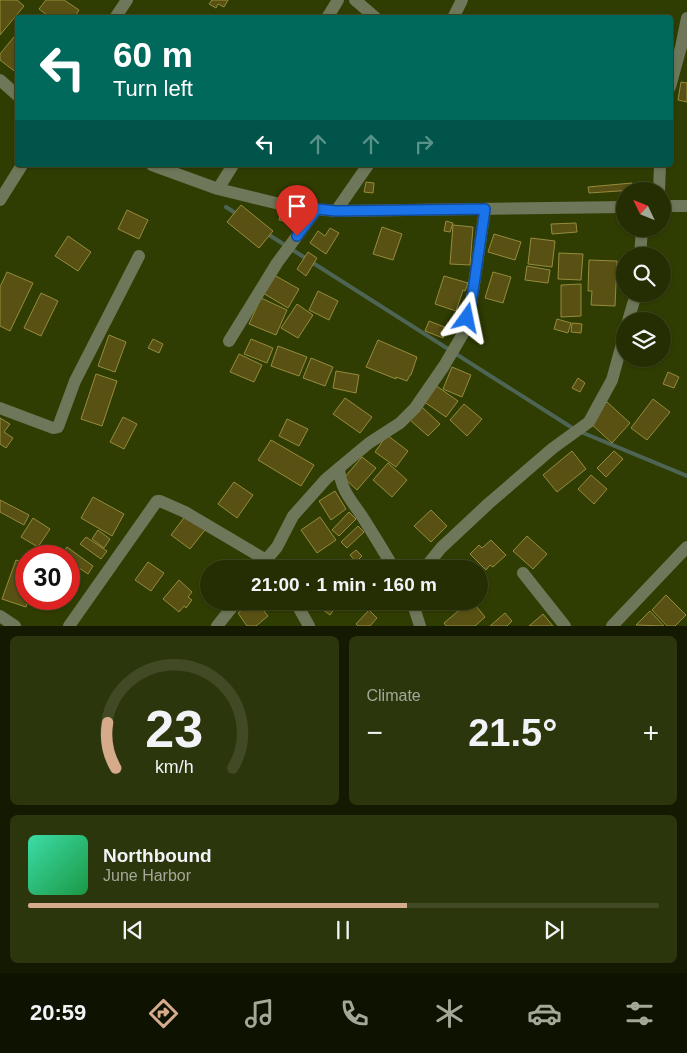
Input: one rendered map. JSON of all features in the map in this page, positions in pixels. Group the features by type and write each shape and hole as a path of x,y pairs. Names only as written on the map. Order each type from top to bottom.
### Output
{"street":[{"path":"117,15 127,0"},
{"path":"328,15 338,0"},
{"path":"355,0 372,15"},
{"path":"454,15 462,0"},
{"path":"673,76 687,18"},
{"path":"0,80 15,93"},
{"path":"0,200 21,167"},
{"path":"158,167 218,189 292,207 336,211 616,207"},
{"path":"218,189 232,167"},
{"path":"336,211 367,167"},
{"path":"659,182 660,167"},
{"path":"671,206 687,206"},
{"path":"229,341 277,263 317,209"},
{"path":"270,560 293,516 326,479 369,443 400,423 415,408 444,366 464,332 471,305 485,209"},
{"path":"0,408 53,428 58,427 75,381 139,256"},
{"path":"431,560 441,548 488,504 553,448 589,422 612,380 616,366"},
{"path":"339,468 340,482 389,560"},
{"path":"68,626 157,501 185,512 258,560"},
{"path":"612,626 687,547"},
{"path":"523,573 565,626"},
{"path":"217,626 229,610"},
{"path":"300,610 309,626"},
{"path":"415,610 420,626"},
{"path":"0,616 15,626"}],"building":[{"path":"0,0 17,0 24,6 0,35"},
{"path":"46,0 64,0 79,10 76,15 47,15 39,9"},
{"path":"212,0 228,0 224,7 218,4 216,8 209,4"},
{"path":"15,36 15,71 0,60 0,54"},
{"path":"681,82 687,83 687,102 678,100"},
{"path":"366,182 374,183 373,193 364,192"},
{"path":"616,184 616,191 589,193 588,187"},
{"path":"241,205 273,231 259,248 227,222"},
{"path":"127,210 148,220 139,239 118,229"},
{"path":"281,210 290,212 288,222 279,220"},
{"path":"446,221 453,223 450,232 444,231"},
{"path":"576,223 577,232 552,234 551,224"},
{"path":"453,225 473,227 470,265 450,264"},
{"path":"382,227 402,234 393,260 373,254"},
{"path":"330,228 339,233 326,254 310,243 318,231 325,236"},
{"path":"494,234 521,242 515,260 488,252"},
{"path":"68,236 91,252 78,271 55,256"},
{"path":"531,238 555,241 552,267 528,264"},
{"path":"308,252 317,258 306,276 297,269"},
{"path":"559,253 583,254 581,280 558,279"},
{"path":"589,260 616,261 615,306 591,305 592,291 588,291"},
{"path":"527,266 550,270 548,283 525,280"},
{"path":"7,272 33,283 10,331 0,326 0,287"},
{"path":"493,272 511,277 503,303 485,298"},
{"path":"274,275 299,289 288,308 263,293"},
{"path":"444,276 468,283 465,291 463,290 456,311 435,304"},
{"path":"581,284 581,316 561,317 561,285"},
{"path":"318,291 338,301 329,320 309,310"},
{"path":"41,293 58,301 41,336 24,328"},
{"path":"261,298 287,310 276,335 249,324"},
{"path":"297,304 313,315 298,338 281,328"},
{"path":"557,319 571,323 568,333 554,329"},
{"path":"429,321 447,328 443,338 425,331"},
{"path":"572,323 582,324 581,333 571,332"},
{"path":"109,335 126,342 115,372 98,366"},
{"path":"153,339 163,344 159,353 148,348"},
{"path":"251,339 273,348 267,363 244,354"},
{"path":"378,340 417,357 407,381 396,377 396,379 366,367"},
{"path":"278,346 307,357 299,376 271,366"},
{"path":"239,354 262,365 254,382 230,372"},
{"path":"311,358 333,367 325,386 303,378"},
{"path":"452,367 471,375 462,397 443,389"},
{"path":"336,371 359,375 356,393 333,388"},
{"path":"668,372 679,377 674,388 663,384"},
{"path":"96,374 117,381 102,426 81,419"},
{"path":"578,378 585,383 580,392 572,388"},
{"path":"435,385 458,401 446,417 423,401"},
{"path":"345,398 372,417 360,433 333,414"},
{"path":"653,399 670,412 647,440 631,428"},
{"path":"607,402 630,423 612,443 589,422"},
{"path":"464,404 482,419 467,436 450,420"},
{"path":"422,407 440,424 428,436 410,420"},
{"path":"123,417 137,424 124,449 110,442"},
{"path":"0,418 10,424 4,432 13,438 6,448 0,444"},
{"path":"287,419 308,429 299,446 279,436"},
{"path":"387,435 408,451 396,467 375,452"},
{"path":"271,440 314,465 301,486 258,460"},
{"path":"572,451 586,469 557,492 543,475"},
{"path":"614,451 623,459 606,477 597,468"},
{"path":"362,457 376,468 357,490 344,478"},
{"path":"388,463 407,480 392,497 373,480"},
{"path":"591,475 607,489 594,504 578,489"},
{"path":"234,482 253,495 237,518 218,504"},
{"path":"335,491 346,509 331,520 319,501"},
{"path":"93,497 124,514 112,536 81,518"},
{"path":"0,500 29,515 24,525 0,512"},
{"path":"431,510 447,526 431,542 414,526"},
{"path":"349,512 356,519 339,536 332,530"},
{"path":"186,515 205,530 190,549 171,535"},
{"path":"320,517 336,540 317,553 301,530"},
{"path":"33,518 50,529 39,545 35,545 21,537"},
{"path":"358,526 364,532 347,548 341,542"},
{"path":"98,530 110,539 104,548 92,539"},
{"path":"527,536 547,554 533,569 513,551"},
{"path":"86,537 107,551 101,559 80,544"},
{"path":"491,540 506,555 493,567 490,565 488,568 488,560 476,560 470,554 479,545 482,548"},
{"path":"356,550 362,556 358,560 354,560 350,555"},
{"path":"80,556 93,566 88,574 80,569"},
{"path":"148,562 164,573 151,591 135,580"},
{"path":"15,563 15,603 2,599"},
{"path":"179,580 192,592 188,597 192,600 186,608 184,606 179,612 163,599"},
{"path":"666,595 686,615 675,626 667,626 652,610"},
{"path":"242,610 263,610 268,616 256,626 247,626 238,613"},
{"path":"323,610 334,610 330,615"},
{"path":"369,610 377,618 370,626 358,626 356,624"},
{"path":"459,610 479,610 485,617 475,626 446,626 444,623"},
{"path":"650,611 664,626 636,625"},
{"path":"505,613 512,621 507,626 490,626"},
{"path":"543,614 553,626 529,626"}],"waterway":[{"path":"226,207 237,214"},
{"path":"266,233 574,429"},
{"path":"581,432 687,476"}],"route":[{"path":"297,236 317,209 336,211 485,209 471,305 467,318"}]}
